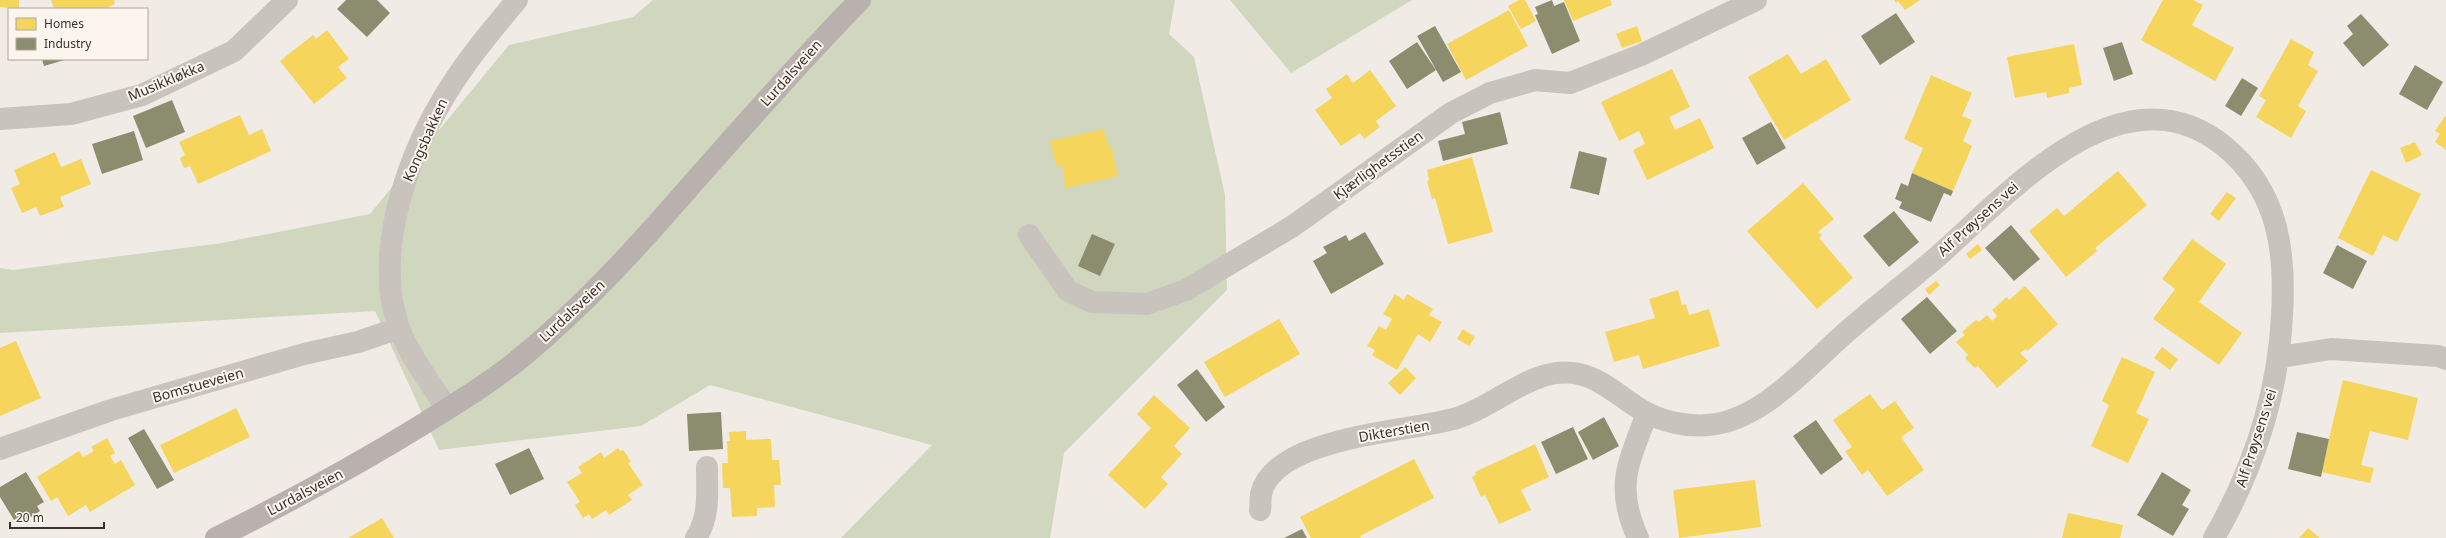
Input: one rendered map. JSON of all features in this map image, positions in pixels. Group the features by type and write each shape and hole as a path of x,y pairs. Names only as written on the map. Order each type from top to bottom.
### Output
{"main road":[{"name":"Lurdalsveien","path":"216,538 286,503 365,459 447,409 523,356 610,276 806,54 860,0"}],"street":[{"name":"Musikkløkka","path":"0,119 71,114 142,95 234,51 287,0"},
{"name":"Kongsbakken","path":"447,409 399,328 391,287 392,235 410,168 444,97 479,47 517,0"},
{"name":"Kjærlighetsstien","path":"1029,235 1068,291 1092,302 1147,304 1186,290 1293,226 1451,113 1490,93 1535,80 1570,84 1641,55 1756,0"},
{"name":"Alf Prøysens vei","path":"1553,372 1581,374 1609,387 1647,413 1670,422 1704,426 1724,423 1748,412 1783,390 1845,333 1938,256 2030,172 2082,139 2117,125 2152,120 2187,126 2216,141 2242,161 2265,196 2280,235 2284,291 2280,357 2262,429 2248,472 2214,538"},
{"name":"Bomstueveien","path":"0,449 111,410 304,354 358,342 399,328"},
{"path":"2280,357 2331,349 2442,358"},
{"name":"Dikterstien","path":"1260,510 1262,491 1277,469 1312,450 1333,442 1386,431 1421,427 1462,417 1498,397 1553,372"},
{"path":"1638,538 1627,502 1625,477 1631,452 1647,413"},
{"path":"696,538 703,527 707,512 708,466"}],"green space":[{"path":"653,0 1175,0 1169,34 1194,57 1225,195 1227,290 1064,453 1050,538 841,538 932,445 710,385 641,426 439,450 375,311 0,333 0,268 13,270 222,243 370,214 509,45 633,17"},
{"path":"1230,0 1412,0 1291,73"}],"building: Homes":[{"path":"0,0 19,0 19,8 0,7"},
{"path":"51,0 114,0 115,4 108,8 54,8"},
{"path":"1519,0 1525,0 1536,21 1521,29 1508,6"},
{"path":"1564,0 1610,0 1612,5 1573,21"},
{"path":"1894,0 1920,0 1905,10 1898,1 1896,3"},
{"path":"2163,0 2193,0 2203,5 2192,25 2234,48 2215,81 2141,40"},
{"path":"1509,10 1528,46 1466,80 1447,44"},
{"path":"1637,26 1642,41 1622,48 1616,34"},
{"path":"327,30 349,59 338,67 347,78 314,104 280,61 313,35 316,39"},
{"path":"2291,39 2314,52 2308,65 2318,71 2298,106 2306,111 2291,138 2256,117 2266,100 2259,96"},
{"path":"2074,44 2082,85 2069,88 2069,93 2047,98 2046,92 2015,98 2007,57"},
{"path":"1788,54 1801,74 1826,59 1851,100 1784,140 1748,77"},
{"path":"1672,69 1690,107 1669,117 1675,130 1700,118 1714,148 1647,180 1633,150 1645,144 1639,131 1619,141 1601,102"},
{"path":"1370,70 1396,106 1376,121 1380,127 1364,139 1360,133 1341,146 1315,110 1332,98 1326,89 1347,74 1353,83"},
{"path":"1931,75 1972,93 1962,116 1972,120 1963,141 1972,146 1953,191 1912,173 1923,148 1904,139"},
{"path":"240,115 249,135 262,129 271,151 198,184 190,166 184,168 180,158 185,155 179,142"},
{"path":"2445,116 2446,150 2435,142 2440,134 2435,131"},
{"path":"1104,129 1108,146 1111,145 1118,176 1066,188 1062,165 1056,166 1050,141"},
{"path":"2415,142 2422,155 2406,163 2400,148"},
{"path":"55,152 61,167 81,159 91,184 60,197 64,207 40,216 36,207 22,213 11,188 20,184 14,170"},
{"path":"1472,157 1493,232 1448,244 1435,198 1432,199 1427,181 1429,180 1427,170"},
{"path":"2371,170 2421,194 2397,242 2383,235 2373,256 2338,238"},
{"path":"2118,171 2147,205 2095,248 2097,251 2066,277 2029,231 2057,208 2064,216"},
{"path":"1803,183 1834,219 1818,232 1822,235 1819,238 1853,278 1817,309 1747,231"},
{"path":"2227,192 2236,198 2219,221 2210,214"},
{"path":"2192,239 2226,264 2199,302 2242,333 2219,365 2153,319 2175,289 2162,279"},
{"path":"1978,244 1982,250 1970,259 1966,254"},
{"path":"1936,281 1940,285 1929,295 1925,289"},
{"path":"2025,286 2058,324 2027,351 2026,349 2020,353 2028,361 1997,388 1978,366 1975,368 1965,358 1968,355 1956,342 1965,335 1962,332 1976,320 1979,322 1987,315 1992,321 1997,316 1992,310 2007,297 2009,300"},
{"path":"1678,290 1682,305 1686,304 1689,315 1709,309 1720,346 1643,369 1639,355 1614,362 1605,332 1655,318 1649,299"},
{"path":"1395,294 1404,300 1407,294 1433,309 1429,315 1442,322 1430,342 1418,334 1397,370 1372,355 1375,350 1367,346 1379,326 1386,330 1392,319 1383,314"},
{"path":"1279,319 1300,354 1225,397 1204,362"},
{"path":"1463,329 1475,337 1469,346 1457,339"},
{"path":"16,341 41,398 0,416 0,348"},
{"path":"2162,347 2178,359 2170,370 2154,358"},
{"path":"2122,357 2155,372 2136,413 2149,419 2128,463 2091,446 2109,405 2102,401"},
{"path":"1405,367 1416,378 1400,395 1388,383"},
{"path":"2343,380 2418,398 2408,440 2370,431 2361,465 2374,468 2370,483 2321,472"},
{"path":"1870,394 1882,410 1895,401 1914,428 1901,437 1924,470 1887,496 1868,470 1862,475 1845,451 1852,447 1833,420"},
{"path":"1154,395 1190,428 1174,446 1182,454 1161,477 1168,484 1145,509 1108,475 1151,428 1137,414"},
{"path":"236,408 250,437 174,473 160,445"},
{"path":"746,431 746,440 771,439 772,460 779,460 781,485 774,485 775,507 757,508 757,516 732,517 730,488 723,488 722,463 728,463 727,441 730,441 729,432"},
{"path":"107,438 115,453 110,456 115,464 121,460 135,485 90,512 86,505 68,516 57,497 51,501 37,477 79,451 83,457 94,451 91,447"},
{"path":"1535,444 1549,477 1521,490 1531,510 1499,524 1485,495 1481,497 1472,477 1476,475 1475,472"},
{"path":"618,448 621,451 623,450 631,461 628,463 643,485 628,495 632,500 609,515 606,510 592,519 589,514 583,518 575,505 580,502 567,482 582,473 578,467 601,452 604,458"},
{"path":"1414,459 1434,498 1360,536 1361,538 1311,538 1300,517"},
{"path":"1755,480 1761,527 1679,538 1673,490"},
{"path":"2068,513 2123,525 2120,538 2062,538"},
{"path":"382,518 394,538 348,538"},
{"path":"2308,528 2320,538 2299,538"}],"building: Industry":[{"path":"346,0 377,0 390,13 367,37 337,9"},
{"path":"1552,0 1554,6 1564,2 1580,41 1552,54 1535,15 1538,14 1535,7"},
{"path":"1896,13 1915,42 1880,65 1861,36"},
{"path":"2361,14 2389,45 2363,67 2343,43 2353,34 2347,26"},
{"path":"1435,26 1461,72 1443,82 1417,36"},
{"path":"1417,42 1436,70 1407,89 1389,61"},
{"path":"2122,42 2133,74 2114,81 2103,48"},
{"path":"42,60 65,60 44,66"},
{"path":"2415,65 2443,82 2427,110 2399,94"},
{"path":"2242,78 2258,88 2241,116 2225,106"},
{"path":"172,100 185,132 146,148 133,116"},
{"path":"1500,112 1508,144 1443,161 1438,141 1465,134 1462,122"},
{"path":"1771,122 1786,148 1757,165 1742,138"},
{"path":"134,131 143,160 102,174 92,144"},
{"path":"1579,151 1607,158 1599,195 1570,188"},
{"path":"1912,173 1953,191 1951,196 1944,193 1931,222 1899,208 1902,202 1895,199 1901,183 1908,186"},
{"path":"1894,211 1919,242 1889,267 1863,236"},
{"path":"2011,225 2040,259 2014,281 1985,248"},
{"path":"1365,232 1384,264 1331,294 1313,261 1327,253 1323,247 1346,235 1349,241"},
{"path":"1092,234 1115,244 1100,276 1078,266"},
{"path":"2337,245 2367,261 2353,289 2323,273"},
{"path":"1927,297 1957,331 1930,354 1901,319"},
{"path":"1197,369 1225,407 1206,422 1177,385"},
{"path":"721,412 723,449 689,451 687,414"},
{"path":"1604,417 1619,446 1593,460 1578,432"},
{"path":"1816,420 1843,459 1821,475 1793,436"},
{"path":"1573,427 1588,459 1556,474 1541,442"},
{"path":"144,429 174,480 157,489 128,438"},
{"path":"2297,432 2329,439 2321,477 2288,469"},
{"path":"529,448 544,479 510,495 495,464"},
{"path":"26,472 44,502 37,506 40,511 23,522 20,516 14,520 0,497 0,487"},
{"path":"2162,472 2191,490 2182,505 2189,509 2173,536 2137,515"},
{"path":"1302,529 1307,538 1284,538"}]}
